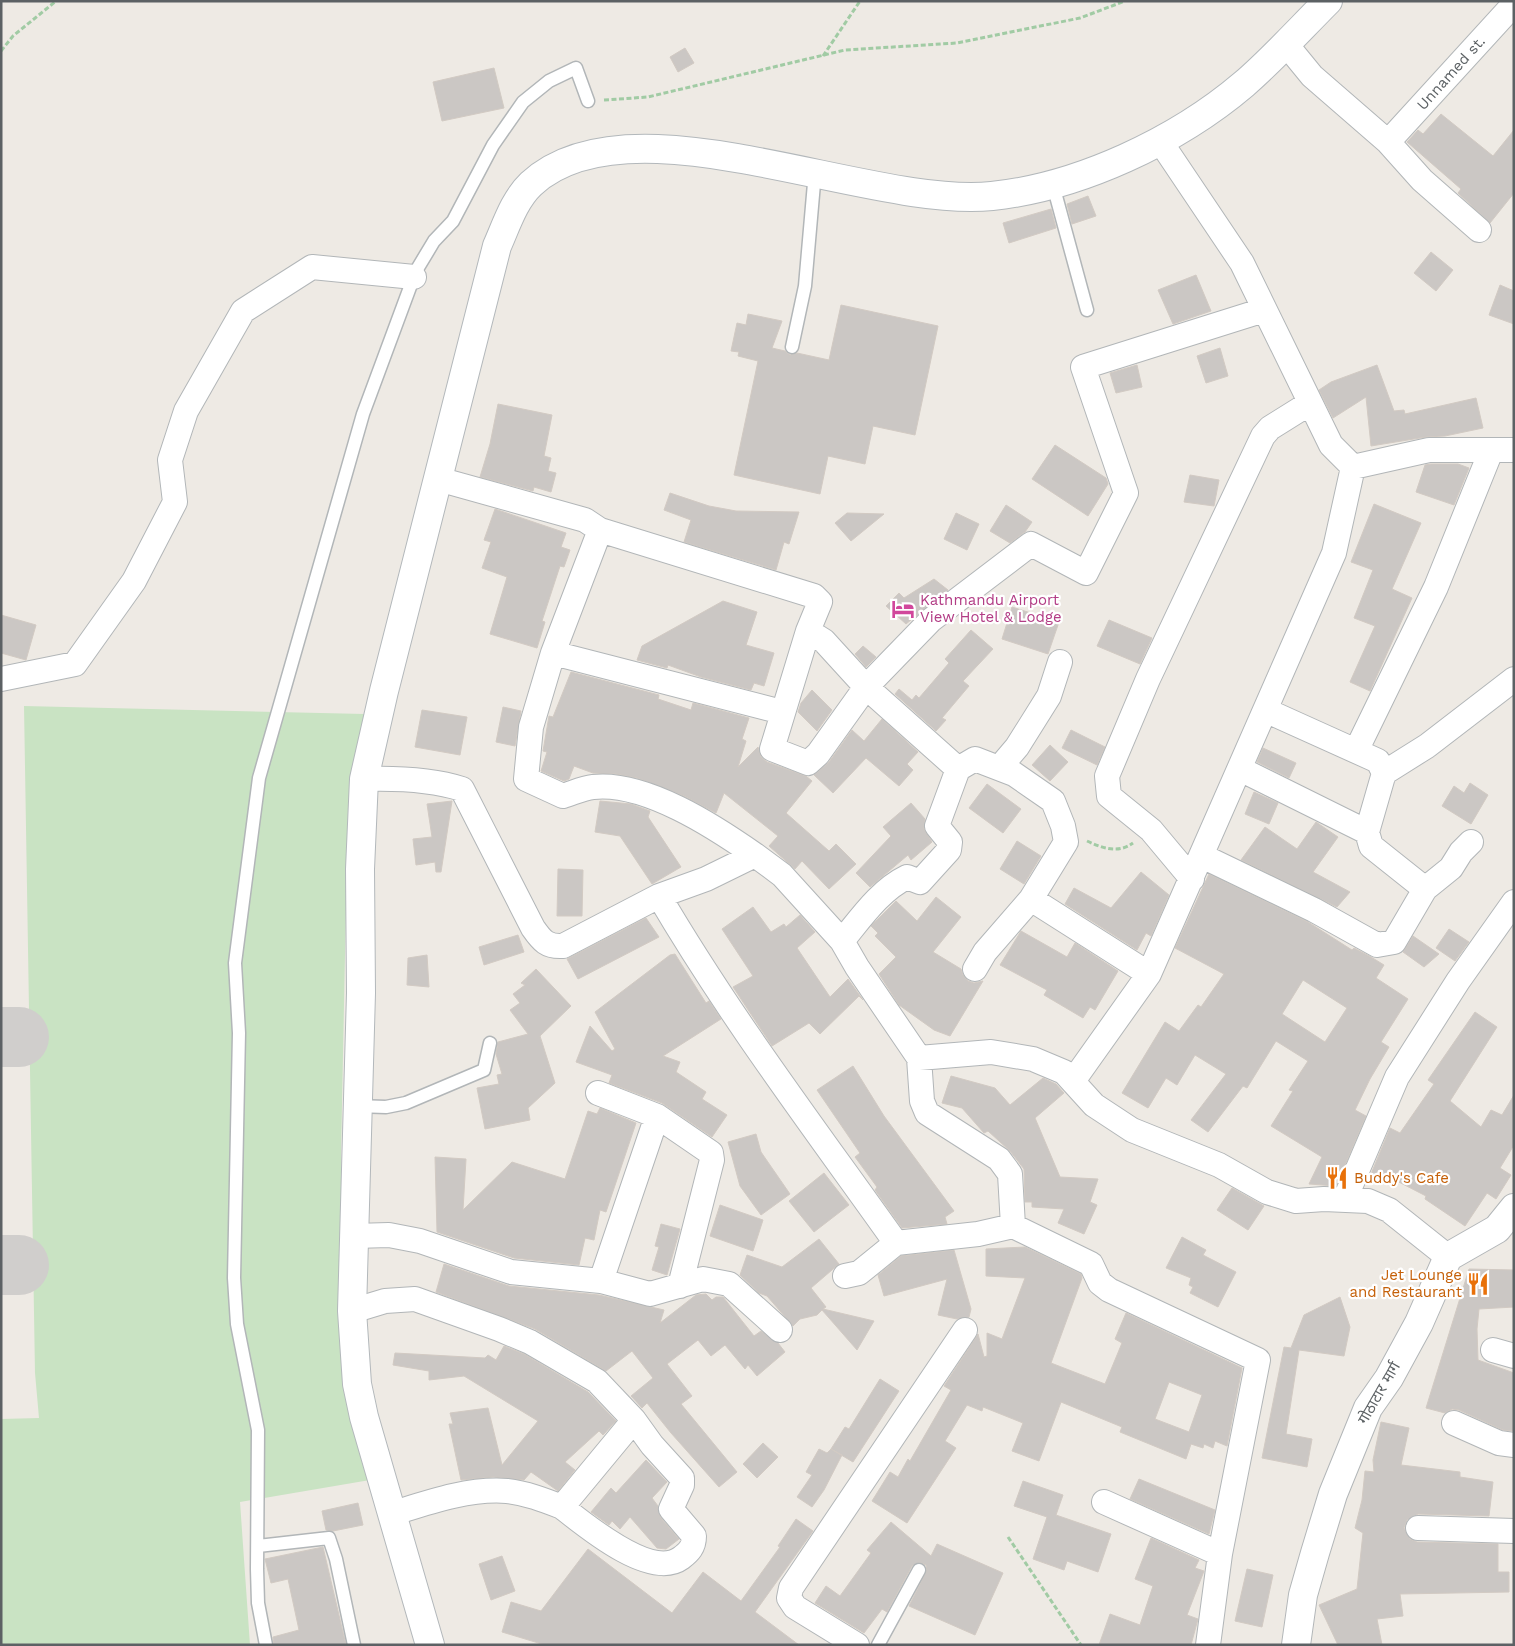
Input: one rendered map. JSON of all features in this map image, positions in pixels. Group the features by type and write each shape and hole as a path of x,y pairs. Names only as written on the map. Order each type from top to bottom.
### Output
{"main road":[{"path":"430,1645 356,1384 352,1311 356,1106 361,993 360,869 364,779 497,246 512,212 530,185 551,170 577,158 601,152 640,149 733,158 815,172 937,197 991,196 1053,185 1160,141 1212,110 1245,83 1328,1"},
{"path":"1448,1258 1497,1229 1514,1208"},
{"name":"गोठाटार मार्ग","path":"1296,1645 1303,1595 1333,1494 1350,1449 1368,1408 1389,1378 1419,1323 1448,1258"}],"street":[{"name":"Unnamed st.","path":"1388,142 1514,4"},
{"path":"1285,44 1312,76 1388,142 1422,180 1479,230"},
{"path":"1160,141 1242,263 1331,445 1353,467"},
{"path":"1,679 75,664 134,581 175,502 170,460 186,411 243,311 312,267 414,278"},
{"path":"438,480 585,520 600,530 814,596 820,602 808,631 772,749 808,763 818,754 866,687 931,620 1030,544 1086,573 1126,493 1083,367 1264,310"},
{"path":"1192,879 1151,830 1109,796 1107,776 1148,679 1263,436 1270,428 1310,403"},
{"path":"1353,467 1429,450 1502,450 1356,751"},
{"path":"1074,1081 1150,974 1334,554 1353,467"},
{"path":"600,530 553,653 531,727 526,779 563,796 594,787 627,790 671,805 716,827 782,875 842,941 857,967 920,1058 922,1101 927,1113 999,1159 1010,1174 1013,1226"},
{"path":"808,631 824,642 866,687 958,769"},
{"path":"553,653 782,712"},
{"path":"1000,767 1017,747 1049,696 1060,662"},
{"path":"1425,890 1371,846 1367,832 1384,773 1428,746 1514,678"},
{"path":"1265,710 1378,761 1384,773"},
{"path":"842,941 868,909 898,881 907,876 920,882 949,850 950,842 937,826 958,769 975,759 1000,767 1053,802 1063,826 1066,842 1031,899 985,952 975,969"},
{"path":"1240,769 1367,832"},
{"path":"364,779 398,778 449,785 462,789 533,928 544,942 552,947 562,946 659,896 706,879 755,855"},
{"path":"1202,856 1314,910 1376,945 1394,942 1425,890 1451,868 1461,852 1471,842"},
{"path":"659,896 700,966 896,1243"},
{"path":"1031,899 1150,974"},
{"path":"1345,1199 1397,1077 1458,981 1514,902"},
{"path":"920,1058 991,1052 1033,1059 1064,1072 1094,1105 1132,1130 1219,1164 1267,1192 1296,1201 1345,1199 1368,1201 1389,1210 1448,1258"},
{"path":"598,1094 657,1116 711,1153 712,1160 680,1286"},
{"path":"601,1282 657,1116"},
{"path":"845,1276 859,1273 896,1243 978,1234 1013,1226 1091,1264 1100,1283 1109,1290 1258,1360 1220,1554 1208,1645"},
{"path":"354,1236 389,1236 420,1240 510,1272 601,1282 650,1294 704,1279 729,1284 780,1330"},
{"path":"352,1311 385,1300 415,1299 530,1342 597,1381 634,1420 652,1445 682,1478 682,1486 671,1509 694,1536 690,1551 673,1564 657,1564 604,1540 562,1507 533,1496 506,1491 449,1496 394,1513"},
{"path":"857,1645 795,1606 788,1598 791,1588 965,1330"},
{"path":"562,1507 634,1420"},
{"path":"1454,1423 1500,1443 1514,1445"},
{"path":"1104,1502 1220,1554"},
{"path":"1418,1528 1514,1531"}],"lane":[{"path":"266,1645 258,1603 258,1430 237,1324 234,1278 239,1033 235,963 259,778 363,414 414,278 434,241 453,221 493,145 523,102 549,82 576,68 588,101"},
{"path":"792,347 805,286 815,172"},
{"path":"1053,185 1087,310"},
{"path":"356,1106 386,1107 406,1103 484,1070 490,1043"},
{"path":"258,1546 329,1538 338,1567 354,1645"},
{"path":"878,1645 919,1570"}],"path":[{"path":"1,51 13,36 56,1"},
{"path":"823,56 860,1"},
{"path":"588,101 648,97 845,50 957,42 1080,18 1125,1"},
{"path":"1063,826 1100,847 1110,849 1128,847 1151,830"},
{"path":"1008,1537 1081,1645"}],"green space":[{"path":"24,706 365,714 348,806 341,1155 342,1227 370,1480 240,1502 250,1645 1,1645 1,1419 39,1418 35,1373"}],"building":[{"path":"685,48 694,63 678,72 670,57"},
{"path":"494,68 504,108 442,121 433,82"},
{"path":"1441,114 1493,156 1514,130 1514,193 1490,223 1458,193 1461,189 1407,142 1418,130 1423,134"},
{"path":"1088,196 1096,216 1072,224 1067,204"},
{"path":"1051,209 1056,228 1009,243 1003,223"},
{"path":"1431,252 1453,270 1436,291 1414,273"},
{"path":"1196,275 1211,311 1173,324 1158,290"},
{"path":"1500,285 1514,291 1514,324 1489,315"},
{"path":"841,305 938,326 915,435 873,426 865,464 828,456 820,494 734,475 758,361 738,356 739,352 731,351 737,323 746,325 748,314 782,321 772,348 785,351 790,355 797,353 829,360"},
{"path":"1220,348 1228,376 1206,383 1197,356"},
{"path":"1137,365 1142,387 1116,393 1110,373"},
{"path":"1377,365 1394,411 1404,410 1405,414 1476,398 1483,428 1445,436 1426,437 1371,446 1366,397 1333,418 1319,390 1331,382"},
{"path":"498,404 552,415 544,456 551,458 548,471 556,473 551,492 534,487 533,491 480,477 490,444"},
{"path":"1055,445 1106,478 1108,484 1088,516 1032,479"},
{"path":"1458,464 1469,468 1454,505 1416,492 1425,465"},
{"path":"1190,475 1219,480 1214,506 1184,502"},
{"path":"670,493 709,506 736,511 799,512 789,544 784,542 776,570 684,542 691,520 664,510"},
{"path":"1374,504 1421,523 1392,589 1412,598 1370,691 1350,682 1375,626 1354,618 1373,570 1351,562"},
{"path":"1006,505 1032,522 1025,532 1010,543 990,531"},
{"path":"495,509 566,533 561,547 570,550 564,567 560,566 542,621 545,622 537,648 490,634 507,577 482,568 491,542 484,540"},
{"path":"847,513 884,514 851,541 835,523"},
{"path":"956,513 979,524 967,550 944,539"},
{"path":"934,579 948,590 906,624 886,606 899,593 904,598"},
{"path":"723,601 757,612 746,645 774,653 764,686 754,683 751,690 701,677 668,665 667,668 637,660 642,646"},
{"path":"1012,607 1059,622 1048,654 1002,639"},
{"path":"1,615 36,625 26,660 1,653"},
{"path":"1109,620 1152,638 1140,664 1097,646"},
{"path":"971,630 993,649 963,681 969,686 942,718 946,720 936,731 895,694 899,689 912,700 916,695 919,698 949,663 945,659"},
{"path":"863,646 876,657 866,667 855,654"},
{"path":"571,672 659,695 658,699 691,710 693,703 749,718 742,739 746,741 738,767 758,747 761,757 767,762 806,776 812,781 786,813 829,851 836,844 856,864 829,889 802,861 795,869 769,846 778,836 724,793 716,813 684,796 637,778 616,774 593,773 574,766 569,779 564,781 541,771 547,752 543,751 549,716 553,717"},
{"path":"812,690 832,710 817,731 798,712 801,703"},
{"path":"503,707 521,711 515,746 496,742"},
{"path":"422,710 467,717 460,755 415,747"},
{"path":"882,719 918,752 907,764 913,770 899,786 866,758 833,793 814,775 829,762 852,730 864,741"},
{"path":"1071,730 1105,747 1097,765 1062,748"},
{"path":"1050,745 1068,762 1050,781 1032,765"},
{"path":"1263,748 1296,763 1289,778 1257,762"},
{"path":"1470,783 1488,795 1471,824 1442,806 1454,786 1464,793"},
{"path":"987,784 1021,809 1003,833 969,808"},
{"path":"1254,792 1278,803 1269,824 1245,814"},
{"path":"452,801 441,872 436,872 435,862 416,865 413,839 432,837 427,804"},
{"path":"600,801 631,804 650,811 648,817 681,867 652,884 620,836 595,832"},
{"path":"911,803 925,819 924,829 932,842 911,860 908,855 870,887 856,873 891,836 883,827"},
{"path":"1316,822 1338,837 1313,872 1350,892 1337,907 1241,860 1265,827 1297,849"},
{"path":"1017,841 1041,856 1024,884 1000,869"},
{"path":"558,869 583,870 582,916 557,916"},
{"path":"1141,872 1169,895 1151,936 1146,933 1137,950 1065,904 1074,888 1111,908"},
{"path":"1209,874 1308,922 1352,950 1354,948 1384,965 1376,978 1408,999 1381,1042 1389,1047 1370,1079 1355,1110 1366,1116 1336,1186 1309,1184 1322,1157 1271,1126 1293,1091 1289,1090 1308,1061 1276,1041 1247,1088 1243,1086 1208,1132 1191,1120 1226,1074 1195,1055 1177,1085 1166,1078 1148,1108 1122,1093 1165,1022 1179,1031 1198,1005 1201,1007 1224,974 1175,948","holes":["1303,980 1347,1008 1325,1042 1282,1014"]},
{"path":"936,897 961,917 933,952 961,969 968,981 974,983 983,981 950,1036 934,1030 899,1005 879,974 896,957 875,936 878,933 871,926 896,901 917,921"},
{"path":"753,907 771,932 784,924 786,927 800,915 815,932 797,948 830,997 848,979 863,1000 859,996 820,1034 809,1023 772,1046 733,987 753,976 722,929"},
{"path":"646,918 659,937 578,979 567,959"},
{"path":"1449,929 1469,942 1455,961 1436,948"},
{"path":"1021,931 1067,957 1075,943 1118,971 1095,1010 1090,1007 1083,1018 1044,995 1047,990 1000,965"},
{"path":"518,935 524,952 484,965 479,947"},
{"path":"1413,936 1439,954 1424,967 1403,952"},
{"path":"675,954 706,1003 709,1001 721,1019 663,1056 680,1062 676,1072 706,1092 702,1099 727,1115 712,1137 662,1103 609,1083 612,1075 576,1062 590,1026 612,1051 615,1049 595,1012 670,955"},
{"path":"427,955 429,987 407,985 408,958"},
{"path":"536,969 571,1006 540,1036 555,1083 528,1108 530,1120 485,1129 477,1088 499,1084 497,1075 502,1074 496,1054 498,1042 528,1034 510,1010 520,1003 513,994 525,985 521,983"},
{"path":"1475,1012 1497,1027 1450,1101 1481,1127 1491,1110 1502,1115 1514,1095 1514,1145 1500,1168 1511,1175 1496,1199 1487,1193 1465,1226 1425,1199 1426,1196 1393,1179 1383,1182 1371,1174 1390,1128 1400,1133 1434,1084 1428,1080"},
{"path":"853,1066 884,1116 954,1211 945,1217 947,1224 902,1228 875,1190 877,1187 855,1157 860,1153 817,1090"},
{"path":"951,1076 995,1088 1010,1105 1043,1078 1056,1084 1064,1093 1035,1118 1060,1177 1098,1179 1090,1202 1097,1205 1084,1234 1058,1223 1064,1209 1032,1207 1032,1202 1025,1202 1024,1169 1010,1151 988,1131 984,1133 962,1108 942,1103"},
{"path":"600,1108 636,1123 606,1212 600,1210 594,1240 585,1238 579,1265 514,1258 437,1232 435,1157 466,1159 463,1210 512,1162 565,1179 588,1111 597,1114"},
{"path":"756,1134 761,1152 790,1194 761,1215 740,1186 728,1142"},
{"path":"824,1173 849,1205 814,1232 789,1201"},
{"path":"1232,1188 1264,1206 1248,1230 1217,1210"},
{"path":"720,1205 763,1220 753,1251 710,1236"},
{"path":"661,1224 680,1229 667,1275 652,1270 659,1247 655,1246"},
{"path":"1182,1237 1206,1250 1203,1255 1236,1272 1218,1307 1190,1293 1193,1287 1189,1285 1191,1278 1166,1268"},
{"path":"819,1239 839,1264 811,1288 826,1307 823,1309 874,1321 857,1350 822,1310 817,1315 800,1319 793,1326 767,1296 759,1293 740,1275 747,1255 782,1267"},
{"path":"1025,1247 1081,1274 1082,1278 1051,1363 1105,1384 1122,1343 1115,1339 1126,1313 1242,1368 1227,1446 1215,1441 1213,1448 1204,1444 1203,1448 1191,1444 1186,1459 1120,1432 1122,1427 1061,1402 1039,1461 1012,1451 1023,1423 983,1407 982,1411 967,1405 945,1441 956,1448 907,1523 872,1501 890,1472 898,1477 908,1459 910,1461 951,1390 944,1386 978,1334 984,1357 987,1356 987,1333 1002,1339 1025,1278 986,1276 986,1249","holes":["1169,1382 1202,1395 1189,1432 1155,1419"]},
{"path":"954,1250 971,1309 969,1317 957,1319 938,1315 947,1279 884,1296 878,1275 901,1256"},
{"path":"444,1264 509,1286 599,1295 664,1310 660,1323 696,1295 706,1294 712,1300 716,1297 723,1297 754,1336 761,1331 778,1343 785,1352 757,1376 748,1365 745,1369 725,1345 711,1356 698,1340 667,1364 692,1396 681,1404 737,1472 719,1487 647,1403 642,1408 631,1396 653,1378 632,1351 606,1371 535,1329 436,1292"},
{"path":"1469,1269 1514,1270 1514,1307 1479,1309 1477,1329 1478,1360 1514,1373 1514,1431 1503,1430 1459,1410 1452,1409 1445,1413 1426,1408"},
{"path":"1340,1297 1350,1327 1344,1356 1299,1350 1286,1434 1312,1439 1307,1467 1262,1458 1284,1347 1291,1348 1304,1315"},
{"path":"504,1346 524,1354 588,1392 616,1421 603,1435 599,1431 565,1462 575,1470 558,1491 531,1472 524,1480 493,1477 461,1480 449,1424 453,1424 450,1413 488,1408 502,1465 538,1421 464,1376 429,1380 429,1371 393,1365 395,1353 485,1358 488,1355 496,1360"},
{"path":"880,1379 899,1391 853,1462 831,1449 845,1427 849,1429"},
{"path":"1381,1422 1409,1428 1401,1465 1460,1472 1460,1477 1493,1482 1489,1516 1418,1514 1407,1520 1404,1528 1410,1539 1417,1542 1498,1544 1498,1572 1509,1572 1509,1592 1400,1594 1403,1616 1377,1619 1382,1645 1338,1645 1319,1605 1357,1589 1363,1533 1355,1528 1362,1500 1365,1471 1374,1472 1373,1460"},
{"path":"763,1443 778,1457 757,1478 743,1464"},
{"path":"819,1449 827,1453 831,1449 842,1455 824,1490 812,1507 797,1497 812,1475 806,1472"},
{"path":"646,1460 667,1482 652,1498 658,1506 661,1518 679,1539 666,1549 657,1548 630,1517 620,1529 612,1521 609,1525 591,1512 611,1488 616,1493"},
{"path":"1139,1479 1215,1510 1209,1534 1130,1499"},
{"path":"1023,1481 1063,1495 1056,1515 1111,1534 1098,1572 1067,1561 1064,1570 1033,1559 1047,1517 1014,1506"},
{"path":"358,1503 363,1525 333,1531 326,1530 322,1511"},
{"path":"796,1519 813,1531 755,1612 799,1645 545,1645 502,1632 511,1602 541,1611 588,1549 672,1613 703,1572 741,1601 780,1547 778,1546"},
{"path":"891,1522 931,1556 937,1544 1003,1573 975,1635 909,1606 927,1570 926,1565 919,1562 912,1566 887,1612 882,1609 864,1633 815,1603 826,1586 840,1596 871,1553 867,1550"},
{"path":"1151,1538 1199,1560 1195,1568 1204,1571 1187,1615 1198,1619 1191,1645 1099,1645 1110,1614 1140,1625 1153,1586 1135,1579"},
{"path":"323,1547 346,1645 274,1645 273,1637 299,1630 288,1579 271,1583 265,1559"},
{"path":"502,1556 515,1591 491,1600 479,1564"},
{"path":"1247,1569 1273,1575 1262,1627 1235,1621"}],"taxiway":[{"path":"1,1037 19,1037"},
{"path":"1,1265 19,1265"}],"place":[{"name":"Kathmandu Airport View Hotel & Lodge","path":"903,609"},
{"name":"Buddy's Cafe","path":"1337,1178"},
{"name":"Jet Lounge and Restaurant","path":"1478,1284"}]}
